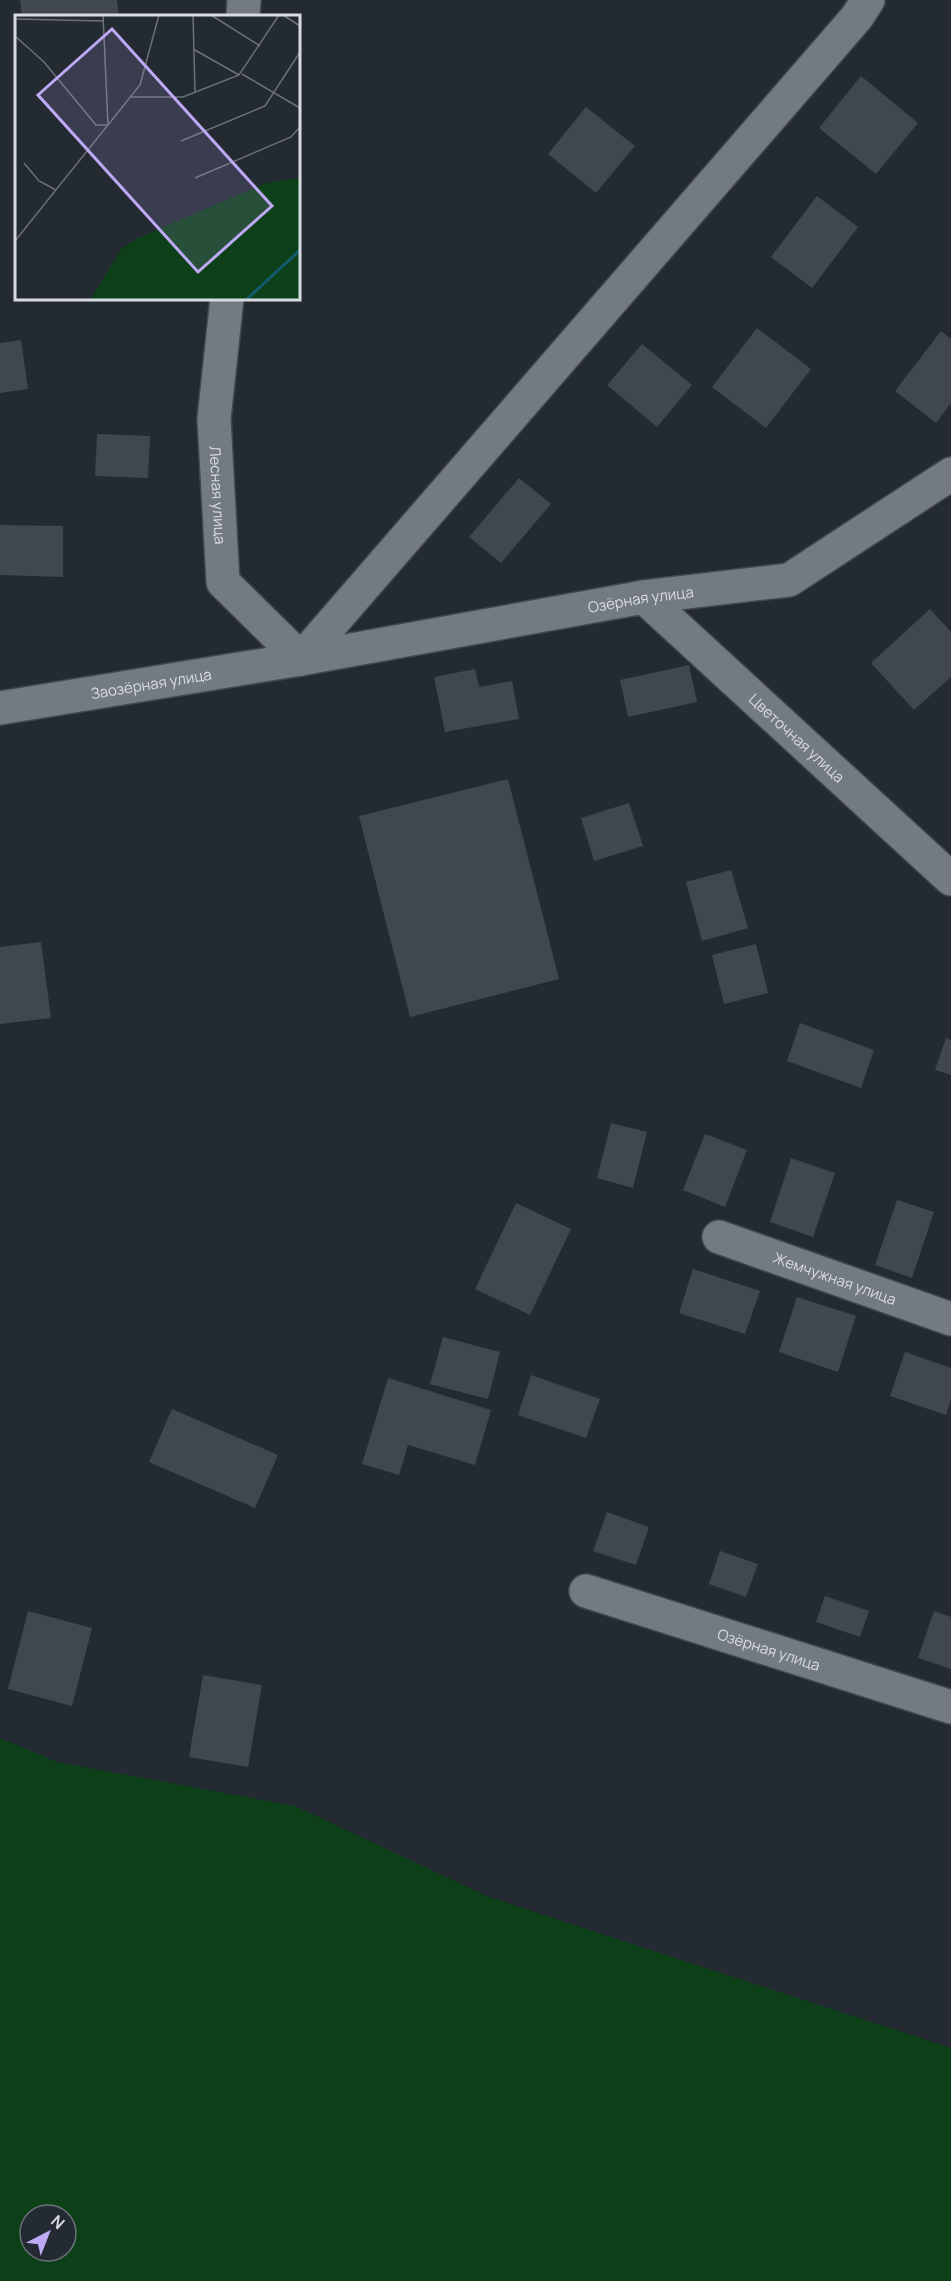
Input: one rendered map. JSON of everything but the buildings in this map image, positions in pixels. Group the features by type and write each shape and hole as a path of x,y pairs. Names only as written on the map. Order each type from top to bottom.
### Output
{"street":[{"path":"243,15 244,0"},
{"path":"301,659 842,35 868,0"},
{"name":"Лесная улица","path":"226,300 214,419 224,582 301,659"},
{"name":"Озёрная улица","path":"301,659 644,597 789,580 951,474"},
{"name":"Цветочная улица","path":"644,597 951,879"},
{"name":"Заозёрная улица","path":"0,708 301,659"},
{"name":"Жемчужная улица","path":"719,1237 951,1318"},
{"name":"Озёрная улица","path":"586,1592 951,1707"}],"green space":[{"path":"0,1738 57,1762 295,1806 489,1897 951,2048 951,2281 0,2281"}]}
